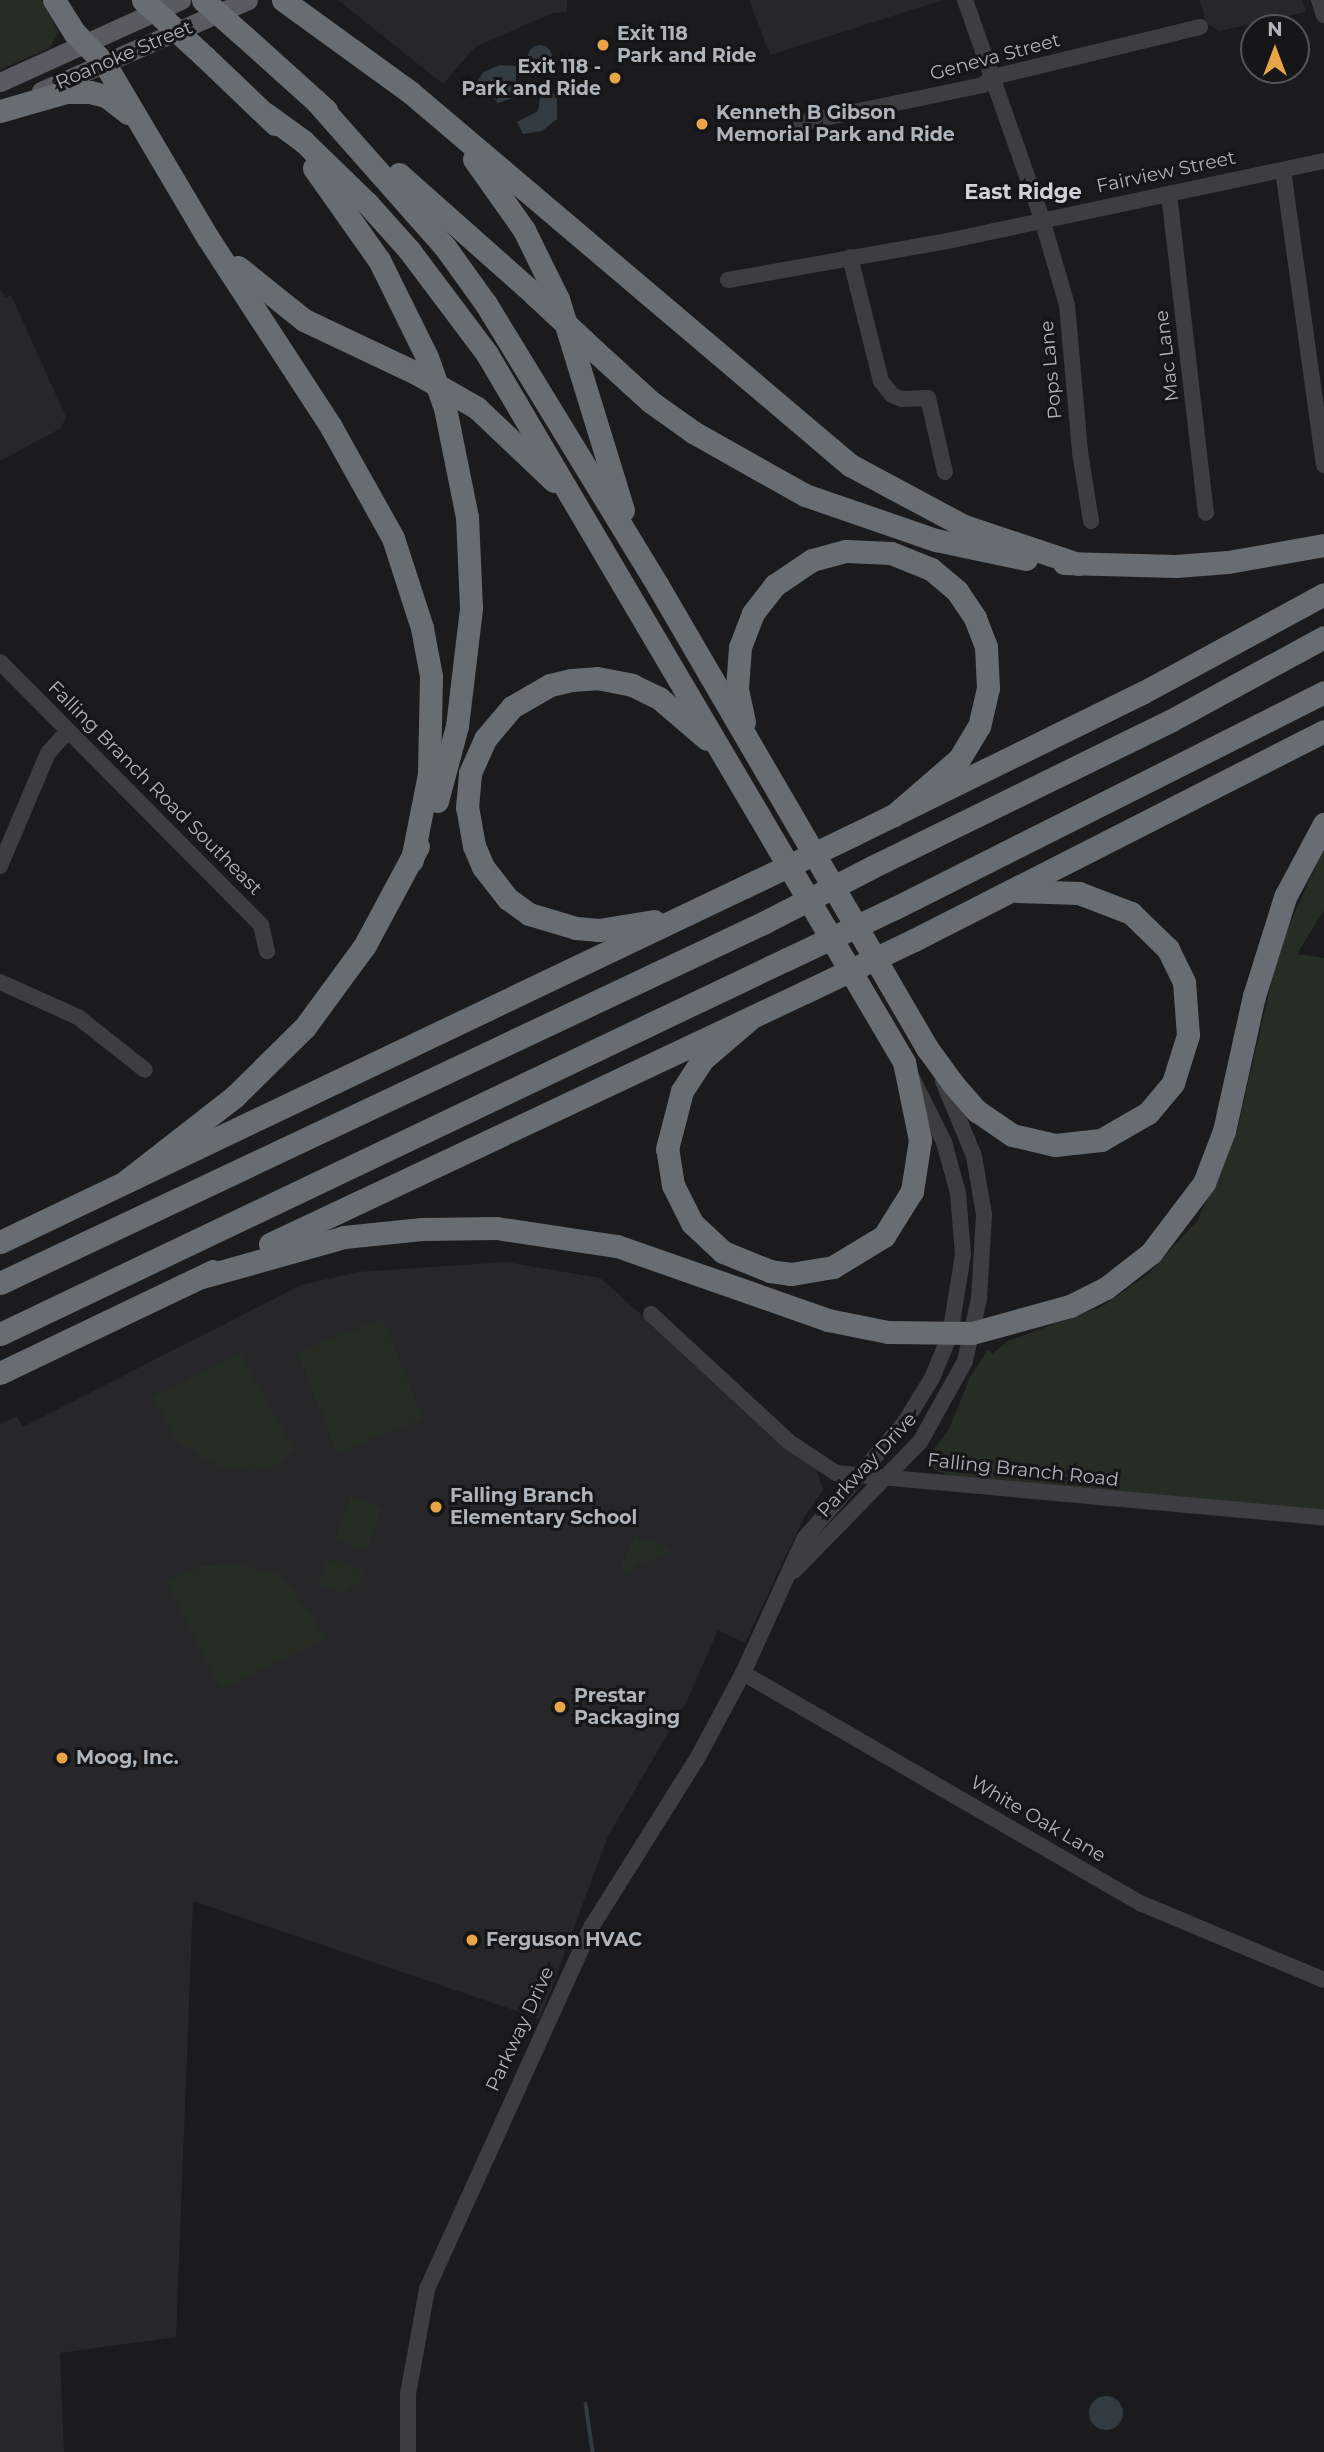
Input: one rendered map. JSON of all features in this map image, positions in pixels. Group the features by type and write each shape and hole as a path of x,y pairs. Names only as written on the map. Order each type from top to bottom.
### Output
{"highway":[{"path":"54,0 85,44 105,64 134,118 208,238 369,492 393,538 410,584 431,676 429,774 412,860"},
{"path":"143,0 266,114 303,141 417,260 487,354 584,514 904,1062 920,1140 917,1175 900,1215 870,1248 833,1267 802,1273 770,1271 723,1252 706,1238 673,1185 667,1149 674,1110 691,1076 717,1046 751,1018"},
{"path":"203,0 534,294 651,402 693,432 805,495 936,540 1011,557 1078,564 1228,562 1324,545"},
{"path":"283,0 346,43 450,128 850,465 964,526 1078,564"},
{"path":"311,0 346,43"},
{"path":"0,110 66,92 90,92 106,96 134,118"},
{"path":"315,100 418,215 486,304 658,586 927,1048 986,1118 1012,1135 1042,1144 1072,1146 1114,1135 1149,1113 1173,1083 1186,1050 1188,1001 1178,966 1157,935 1131,913 1097,899 1059,890 1017,891"},
{"path":"126,1181 284,1052 359,955 412,860 438,801 457,726 471,608 467,517 445,408 404,303 354,219 266,114"},
{"path":"450,128 503,196 552,287 577,355 614,489 658,586"},
{"path":"208,238 252,281 304,320 416,373 477,408 584,514"},
{"path":"752,749 739,698 738,656 748,622 775,585 812,560 846,551 891,553 921,564 949,583 970,607 986,647 988,688 979,726 959,759 893,816"},
{"path":"0,1242 893,816 1142,694 1324,594"},
{"path":"0,1283 765,922 1170,721 1324,638"},
{"path":"688,914 599,930 553,923 529,914 494,883 474,846 467,808 470,773 485,739 512,706 550,685 584,678 618,681 659,698 726,758"},
{"path":"0,1334 895,908 1324,692"},
{"path":"0,1373 1017,891 1324,731"},
{"path":"202,1277 344,1237 422,1229 496,1228 617,1246 844,1324 961,1334 1040,1317 1106,1288 1151,1253 1185,1213 1221,1141 1254,996 1285,897 1324,824"}],"main road":[{"name":"Roanoke Street","path":"0,82 181,0"},
{"name":"Roanoke Street","path":"0,110 248,0"}],"street":[{"name":"Pops Lane","path":"965,0 1042,219 1067,305 1080,452 1091,521"},
{"path":"1319,0 1324,15"},
{"name":"Geneva Street","path":"801,123 983,85 993,76 1200,27"},
{"name":"Fairview Street","path":"728,280 1324,161"},
{"path":"1283,170 1324,465"},
{"name":"Mac Lane","path":"1169,194 1206,513"},
{"path":"850,257 880,381 892,395 902,399 928,398 945,472"},
{"name":"Falling Branch Road Southeast","path":"0,662 261,925 267,951"},
{"path":"0,866 48,753 68,731"},
{"path":"0,982 78,1017 145,1070"},
{"name":"Parkway Drive","path":"408,2452 408,2394 427,2289 446,2240 592,1926 698,1757 743,1672 812,1526 857,1478 919,1400 961,1334 984,1246 981,1187 967,1136 927,1048"},
{"name":"Parkway Drive","path":"788,1577 887,1478 934,1424 965,1361 961,1334 963,1265 958,1193 944,1142 904,1062"},
{"name":"Falling Branch Road","path":"651,1314 789,1442 836,1473 857,1478 887,1478 1324,1517"},
{"name":"White Oak Lane","path":"743,1672 1140,1903 1324,1980"}],"shaded area":[{"path":"0,0 41,0 59,32 49,48 0,70"},
{"path":"338,0 567,0 567,12 553,13 475,47 443,84"},
{"path":"749,0 943,0 770,55"},
{"path":"1200,0 1302,0 1306,12 1240,14 1240,26 1219,31 1206,23"},
{"path":"535,45 545,45 552,52 552,62 545,69 535,69 528,62 528,52"},
{"path":"500,65 516,66 516,90 515,97 498,103 477,82 483,72"},
{"path":"541,91 557,93 557,119 542,131 523,134 517,122 538,111"},
{"path":"0,288 5,298 11,295 66,417 61,428 0,461"},
{"path":"1324,848 1324,910 1297,954 1324,958 1324,1511 946,1479 944,1473 932,1469 927,1458 949,1429 970,1377 988,1349 992,1354 1008,1341 1103,1306 1148,1274 1197,1221 1236,1135 1280,945"},
{"path":"506,1262 600,1278 817,1471 823,1490 804,1517 745,1643 718,1630 687,1701 608,1836 540,2019 193,1901 176,2337 60,2353 64,2452 0,2452 0,1424 17,1416 23,1427 301,1285 358,1272"},
{"path":"383,1319 423,1419 337,1453 297,1352"},
{"path":"240,1353 293,1448 274,1467 255,1472 216,1465 177,1442 153,1397"},
{"path":"351,1496 382,1508 366,1551 335,1539"},
{"path":"635,1536 667,1547 669,1553 636,1566 630,1574 624,1572 622,1564"},
{"path":"337,1559 363,1572 361,1581 344,1594 317,1583 327,1563"},
{"path":"233,1564 282,1575 327,1639 223,1688 219,1687 166,1581 202,1566"},
{"path":"1106,2396 1118,2401 1123,2413 1118,2425 1106,2430 1094,2425 1089,2413 1094,2401"}],"waterway":[{"path":"586,2404 593,2452"}],"place":[{"name":"Exit 118 Park and Ride","path":"603,45"},
{"name":"Exit 118 - Park and Ride","path":"615,78"},
{"name":"Kenneth B Gibson Memorial Park and Ride","path":"702,124"},
{"name":"Falling Branch Elementary School","path":"436,1507"},
{"name":"Prestar Packaging","path":"560,1707"},
{"name":"Moog, Inc.","path":"62,1758"},
{"name":"Ferguson HVAC","path":"472,1940"}],"district":[{"name":"East Ridge","path":"1023,192"}]}
